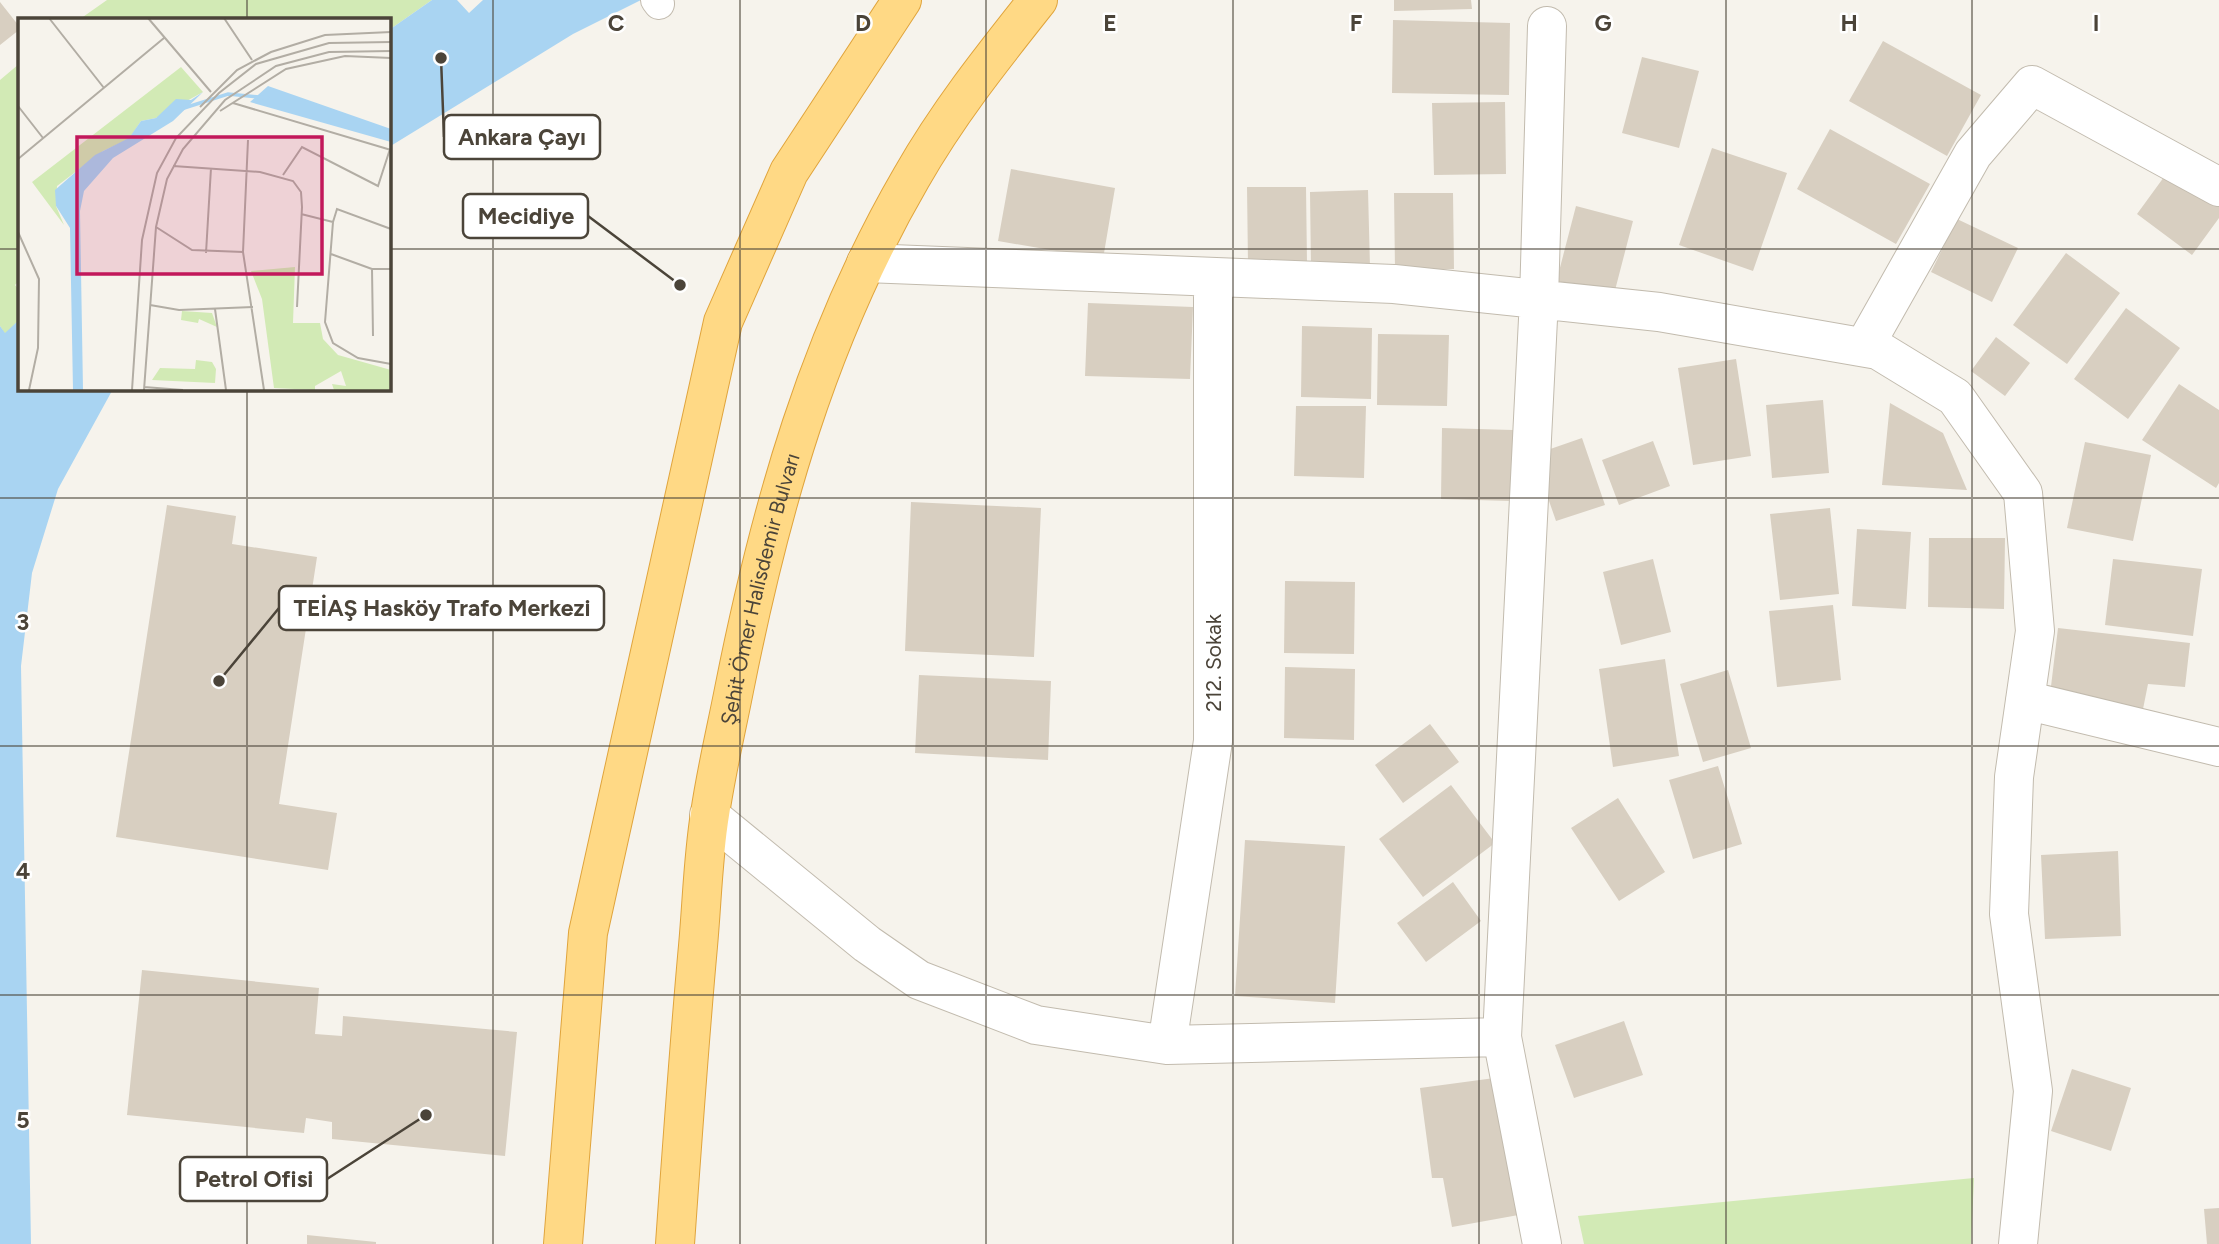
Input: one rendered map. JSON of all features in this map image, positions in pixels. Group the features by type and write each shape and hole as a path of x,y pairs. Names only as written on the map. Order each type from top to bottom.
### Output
{"highway":[{"path":"563,1244 588,933 723,322 789,172 902,0"},
{"name":"Şehit Ömer Halisdemir Bulvarı","path":"675,1244 709,815 742,648 788,463 817,376 866,263 910,178 956,104 1038,0"}],"street":[{"path":"1542,1244 1502,1038 1539,299 1547,26"},
{"path":"1864,347 1973,154 2032,86 2219,187"},
{"path":"866,263 1394,284 1659,312 1878,350 1955,397 2023,492 2035,631 2014,777 2009,914 2033,1091 2018,1244"},
{"name":"212. Sokak","path":"1167,1045 1213,741 1213,277"},
{"path":"2025,700 2219,747"},
{"path":"709,815 867,944 919,980 1036,1025 1167,1045 1502,1038"}],"green space":[{"path":"107,0 432,0 390,29 390,18 81,18"},
{"path":"18,65 18,282 15,285 18,289 18,321 5,334 0,326 0,80"},
{"path":"1974,1178 1971,1244 1584,1244 1578,1216"}],"water":[{"path":"432,0 457,0 469,13 483,0 641,0 573,34 390,146 390,29"},
{"path":"18,321 18,390 112,390 58,489 32,573 21,666 31,1244 0,1244 0,326 5,333"}],"building":[{"path":"1394,0 1471,0 1472,9 1394,11"},
{"path":"0,2 18,25 18,31 0,45"},
{"path":"1393,20 1510,23 1509,95 1392,93"},
{"path":"1883,41 1981,95 1947,156 1849,101"},
{"path":"1642,57 1699,71 1679,148 1622,133"},
{"path":"1505,102 1506,174 1434,175 1432,103"},
{"path":"1830,129 1930,184 1896,244 1797,189"},
{"path":"1712,148 1787,173 1753,271 1679,245"},
{"path":"2172,166 2219,201 2219,218 2192,255 2137,214"},
{"path":"1011,169 1115,188 1103,259 998,241"},
{"path":"1247,187 1306,187 1307,263 1248,264"},
{"path":"1368,190 1370,267 1311,268 1310,192"},
{"path":"1394,193 1453,193 1454,269 1395,270"},
{"path":"1576,206 1633,221 1613,298 1556,283"},
{"path":"1957,219 2018,248 1992,302 1931,272"},
{"path":"2066,253 2120,293 2067,364 2013,325"},
{"path":"1088,303 1193,307 1190,379 1085,376"},
{"path":"2126,308 2180,348 2128,419 2074,379"},
{"path":"1302,326 1372,328 1371,399 1301,397"},
{"path":"1378,334 1449,335 1447,406 1377,405"},
{"path":"1996,337 2030,363 2005,396 1971,371"},
{"path":"1736,359 1751,456 1693,465 1678,368"},
{"path":"2179,384 2219,410 2219,483 2216,488 2142,440"},
{"path":"1823,400 1829,473 1772,478 1766,405"},
{"path":"1890,403 1943,433 1967,490 1882,485"},
{"path":"1296,406 1366,406 1364,478 1294,476"},
{"path":"1442,428 1513,430 1511,501 1441,499"},
{"path":"1582,438 1605,505 1556,521 1533,455"},
{"path":"1653,441 1670,486 1619,505 1602,460"},
{"path":"2085,442 2151,455 2133,541 2067,528"},
{"path":"911,502 1041,508 1034,657 905,651"},
{"path":"167,505 236,516 232,544 317,557 279,804 337,813 328,870 116,837"},
{"path":"1830,508 1839,594 1780,600 1770,514"},
{"path":"1857,529 1911,532 1906,609 1852,606"},
{"path":"1929,538 2005,538 2004,609 1928,607"},
{"path":"1653,559 1671,632 1621,645 1603,572"},
{"path":"2113,559 2202,569 2193,636 2105,625"},
{"path":"1285,581 1355,582 1354,654 1284,653"},
{"path":"1833,605 1841,680 1777,687 1769,611"},
{"path":"2058,628 2190,643 2185,687 2148,684 2142,714 2049,703"},
{"path":"1665,659 1679,756 1613,767 1599,669"},
{"path":"1285,667 1355,669 1354,740 1284,738"},
{"path":"1728,670 1751,748 1703,762 1680,684"},
{"path":"919,675 1051,681 1048,760 915,753"},
{"path":"1430,724 1459,762 1403,803 1375,765"},
{"path":"1718,766 1742,844 1693,859 1669,780"},
{"path":"1451,785 1495,843 1423,897 1379,839"},
{"path":"1618,798 1665,872 1619,901 1571,828"},
{"path":"1245,840 1345,846 1335,1003 1235,996"},
{"path":"2118,851 2121,936 2045,939 2041,855"},
{"path":"1453,882 1481,921 1426,962 1397,923"},
{"path":"142,970 319,988 315,1034 342,1036 343,1016 517,1032 505,1156 332,1139 332,1122 306,1118 304,1133 127,1115"},
{"path":"1624,1021 1643,1075 1574,1098 1555,1045"},
{"path":"2072,1069 2131,1088 2111,1151 2051,1131"},
{"path":"1502,1077 1524,1214 1452,1227 1443,1178 1432,1178 1420,1088"},
{"path":"2219,1208 2219,1244 2207,1244 2204,1209"},
{"path":"307,1235 376,1242 376,1244 307,1244"}],"place":[{"name":"Ankara Çayı","path":"441,58"},
{"name":"Mecidiye","path":"680,285"},
{"name":"TEİAŞ Hasköy Trafo Merkezi","path":"219,681"},
{"name":"Petrol Ofisi","path":"426,1115"}]}
